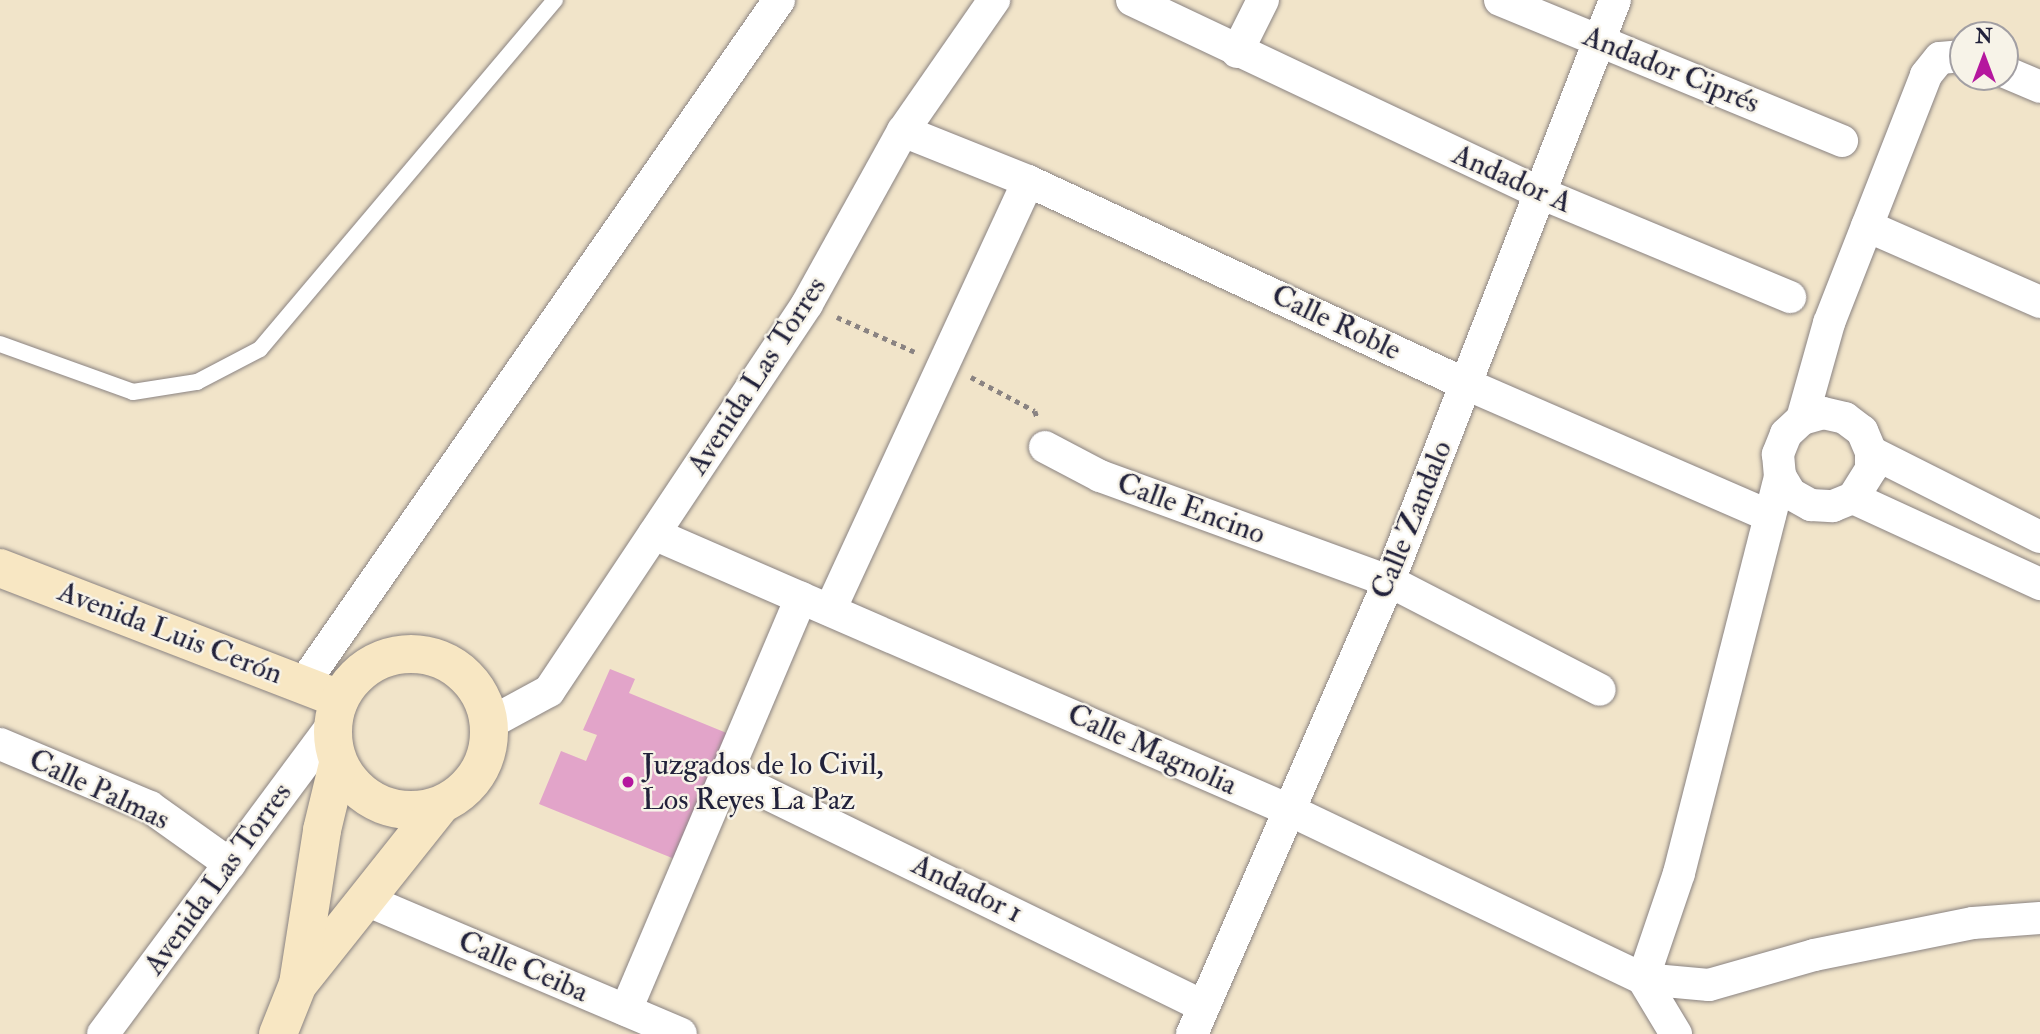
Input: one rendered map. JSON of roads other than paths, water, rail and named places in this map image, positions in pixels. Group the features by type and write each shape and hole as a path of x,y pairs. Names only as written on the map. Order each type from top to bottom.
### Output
{"main road":[{"name":"Avenida Luis Cerón","path":"0,568 304,683 336,712"},
{"path":"278,1034 299,984 323,831 338,764 336,712 366,668 404,654 424,654 460,671 475,685 489,723 484,762 474,780 442,805 299,984"},
{"path":"338,764 349,782 382,805 401,810 442,805"}],"street":[{"path":"304,683 779,0"},
{"name":"Avenida Las Torres","path":"489,723 549,691 807,304 902,131 994,0"},
{"name":"Andador A","path":"1132,0 1237,52 1540,193 1790,297"},
{"path":"1237,52 1263,0"},
{"name":"Andador Ciprés","path":"1500,0 1842,141"},
{"name":"Calle Zandalo","path":"1198,1020 1389,581 1615,0"},
{"path":"1802,419 1829,323 1926,75 1940,58 1949,57"},
{"path":"2019,78 2040,87"},
{"name":"Calle Roble","path":"902,131 1028,181 1466,384 1770,516"},
{"path":"831,610 1028,181"},
{"path":"1867,226 2040,302"},
{"path":"1676,1034 1643,979 1679,873 1780,476 1778,454 1786,434 1802,419 1823,413 1845,418 1862,431 1871,452 1871,469 1853,498 1833,506 1811,505 1791,494 1780,476"},
{"name":"Calle Encino","path":"1045,447 1100,476 1389,581 1600,690"},
{"path":"1871,452 2040,537"},
{"path":"1853,498 2040,584"},
{"name":"Calle Magnolia","path":"654,534 1289,810 1643,979"},
{"path":"626,1010 729,775 801,598"},
{"name":"Avenida Las Torres","path":"103,1034 230,864 336,712"},
{"name":"Calle Palmas","path":"0,744 150,807 230,864"},
{"name":"Andador 1","path":"729,775 1198,1020"},
{"name":"Calle Ceiba","path":"366,900 681,1034"},
{"path":"1643,979 1709,985 1814,955 1960,925 2040,918"}],"lane":[{"path":"0,344 132,392 197,382 260,349 555,0"}],"place":[{"name":"Juzgados de lo Civil, Los Reyes La Paz","path":"628,782"}]}
